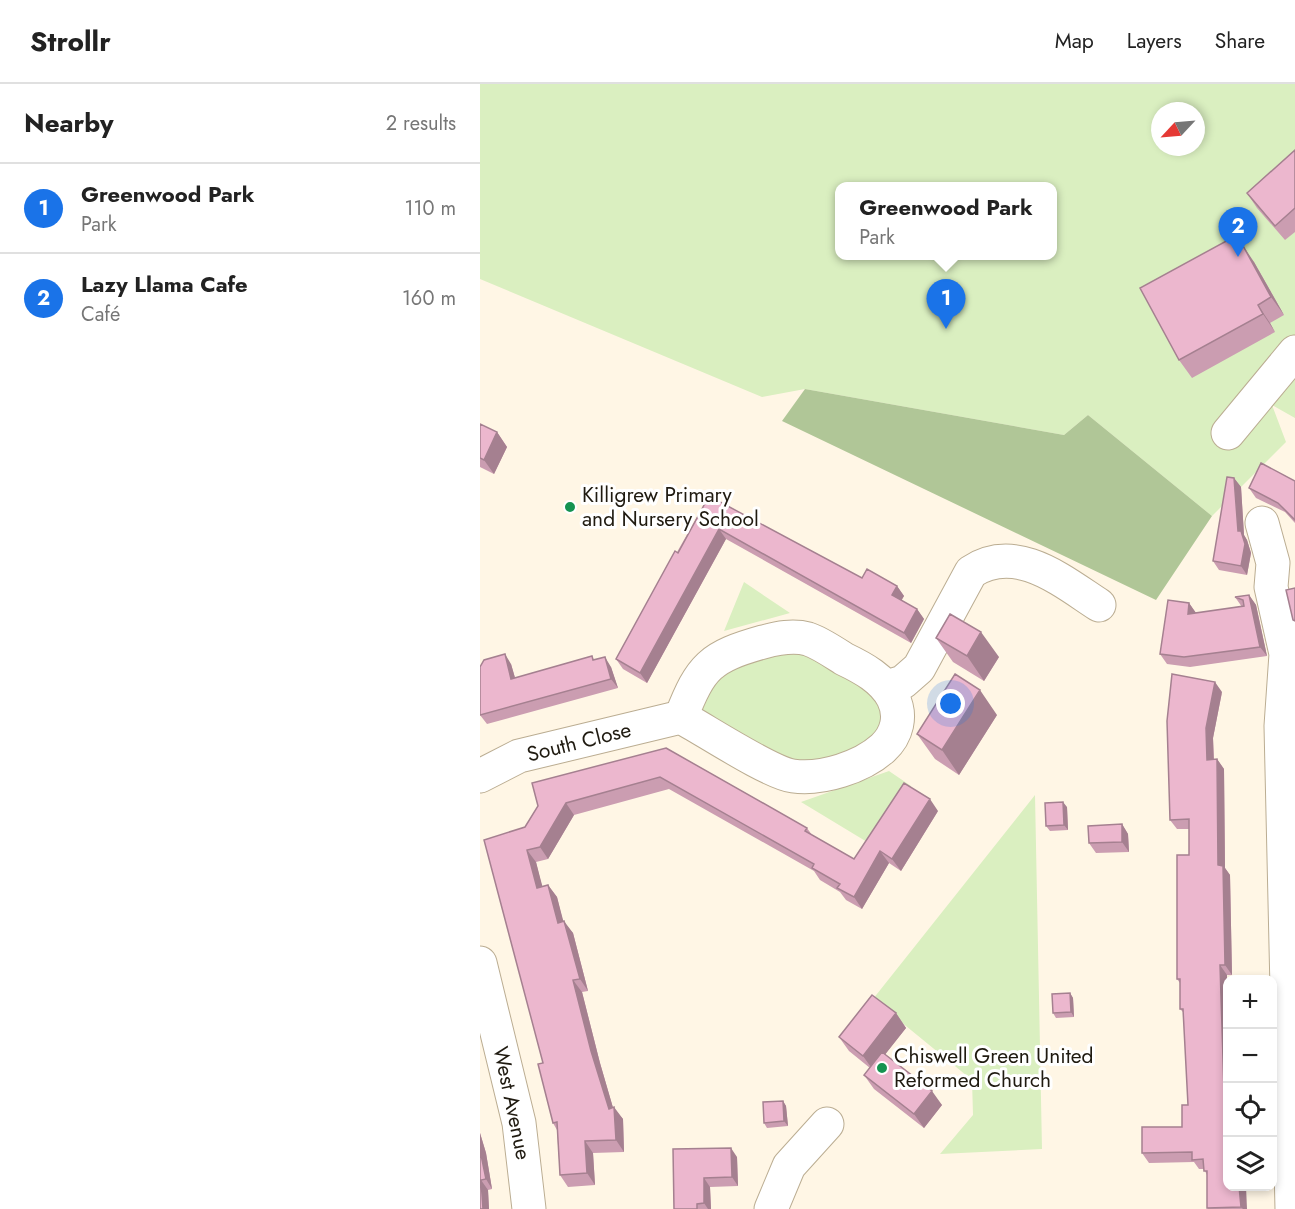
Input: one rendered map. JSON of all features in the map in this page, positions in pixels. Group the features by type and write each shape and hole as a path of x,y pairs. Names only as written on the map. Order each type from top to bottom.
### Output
{"street":[{"path":"1228,433 1295,352"},
{"path":"1262,523 1284,561 1271,587 1286,654 1281,726 1292,1209"},
{"path":"886,687 903,682 919,668 971,572 980,567 1023,562 1044,570 1099,605"},
{"path":"778,638 809,639 866,670 886,687 894,700 897,714 896,730 891,740 862,762 807,777 792,776 775,770 681,717 694,683 704,669 720,656 778,638"},
{"name":"South Close","path":"480,776 519,756 681,717"},
{"name":"West Avenue","path":"480,963 519,1123 529,1209"},
{"path":"771,1209 789,1166 826,1124"}],"green space":[{"path":"480,84 1295,84 1295,418 1272,405 1286,442 1212,516 1088,415 1064,435 805,389 762,397 480,279"},
{"path":"805,389 1064,435 1088,415 1212,516 1156,600 782,421"},
{"path":"744,582 790,613 724,631"},
{"path":"814,650 878,698 883,727 854,754 805,769 701,714 700,690 741,657"},
{"path":"889,771 911,786 877,848 801,802"},
{"path":"1035,795 1042,1149 940,1154 973,1115 972,1080 873,999"}],"building":[{"path":"1295,150 1295,208 1275,226 1247,193"},
{"path":"1230,239 1235,247 1242,244 1271,297 1258,305 1263,314 1179,360 1140,288"},
{"path":"480,424 497,432 484,460 480,458"},
{"path":"1261,463 1295,481 1295,520 1278,503 1249,488"},
{"path":"1227,477 1234,478 1238,531 1241,531 1245,544 1241,566 1213,561"},
{"path":"709,496 862,578 867,569 897,586 892,595 917,609 904,633 719,529 640,673 616,659 675,551 678,553"},
{"path":"1295,588 1295,621 1286,590"},
{"path":"1249,595 1260,647 1184,657 1160,654 1168,600 1189,603 1188,614 1244,606 1243,600 1235,597"},
{"path":"950,614 981,632 967,656 936,638"},
{"path":"505,654 511,679 592,656 593,660 605,657 611,679 480,715 480,667 484,660"},
{"path":"955,674 980,690 942,750 917,734"},
{"path":"1172,674 1215,682 1206,728 1207,760 1217,759 1218,865 1223,866 1225,965 1220,965 1223,1191 1239,1191 1241,1207 1207,1208 1207,1171 1204,1171 1203,1159 1192,1160 1192,1152 1142,1153 1142,1127 1182,1127 1182,1105 1188,1105 1183,1009 1180,1009 1180,979 1177,979 1177,855 1189,855 1189,819 1170,820 1167,721"},
{"path":"666,748 807,828 805,831 854,859 904,783 930,799 892,859 880,851 854,897 837,888 840,884 812,868 814,864 660,777 566,803 540,847 527,850 537,888 548,885 558,923 564,921 580,979 573,980 591,1051 609,1109 614,1107 616,1140 585,1141 587,1173 560,1175 557,1122 553,1123 538,1064 543,1063 484,840 525,827 538,806 532,783"},
{"path":"1063,802 1064,825 1046,826 1045,803"},
{"path":"1122,824 1122,842 1089,843 1088,826"},
{"path":"1070,993 1071,1012 1053,1013 1052,994"},
{"path":"872,995 896,1013 863,1056 839,1037"},
{"path":"882,1052 932,1091 914,1114 864,1075"},
{"path":"783,1101 784,1121 764,1123 763,1102"},
{"path":"731,1148 732,1177 704,1178 704,1203 697,1204 697,1209 674,1209 673,1149"},
{"path":"480,1150 486,1179 481,1180 483,1209 480,1209"}],"place":[{"name":"Lazy Llama Cafe","path":"1238,257"},
{"name":"Greenwood Park","path":"946,329"},
{"name":"Killigrew Primary and Nursery School","path":"570,507"},
{"name":"Chiswell Green United Reformed Church","path":"882,1068"}]}
